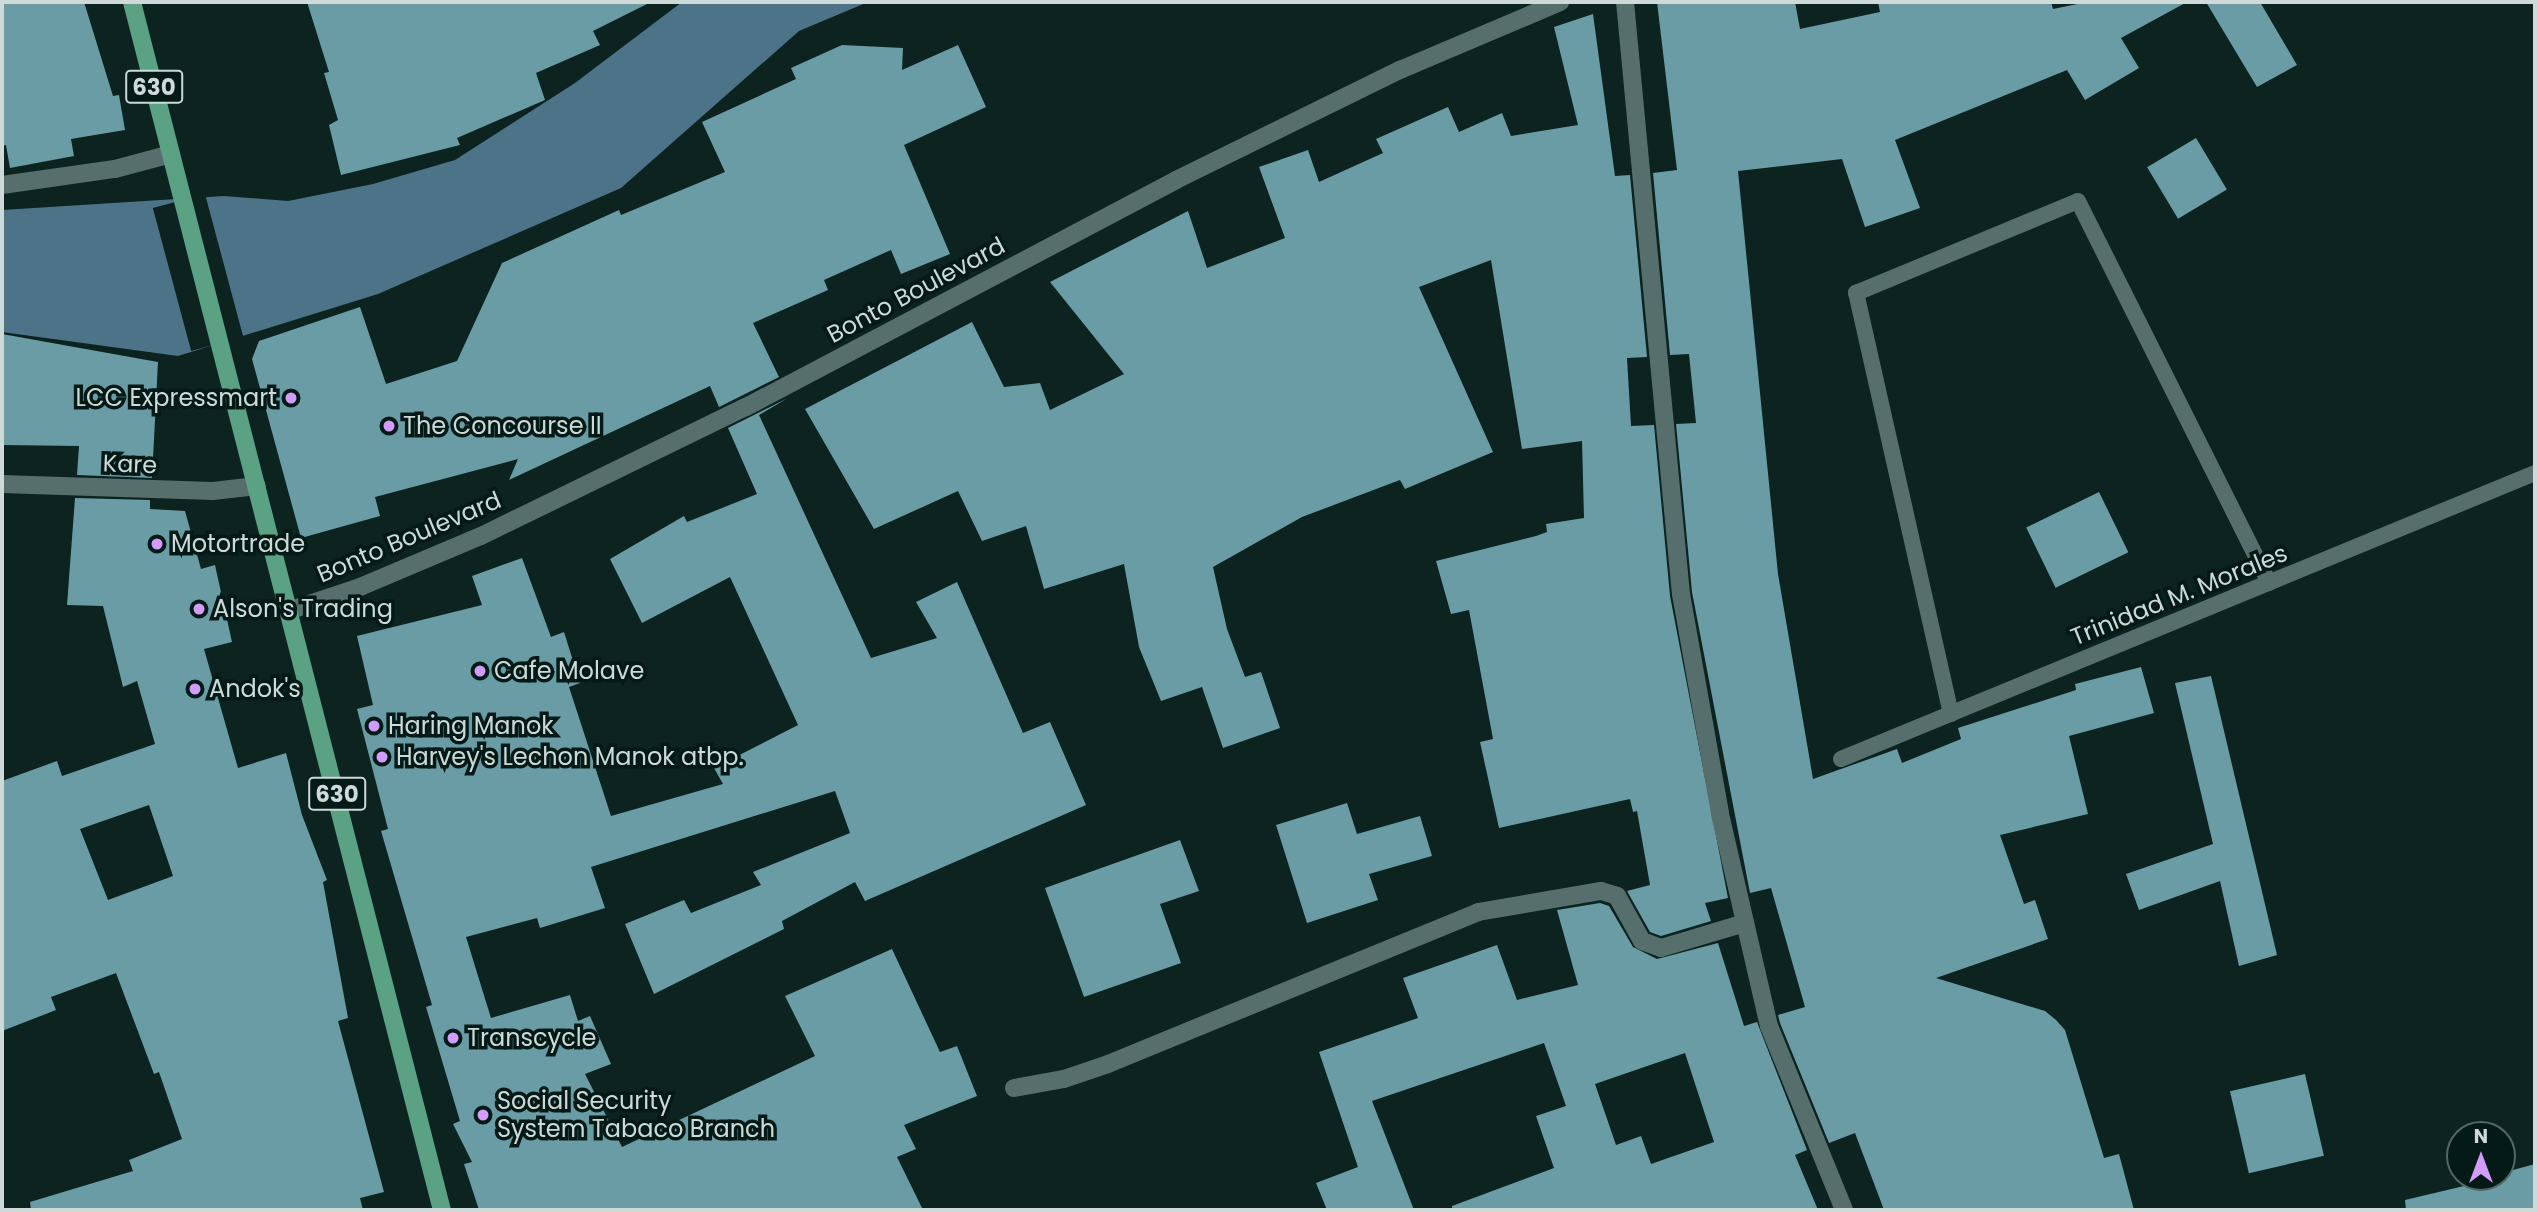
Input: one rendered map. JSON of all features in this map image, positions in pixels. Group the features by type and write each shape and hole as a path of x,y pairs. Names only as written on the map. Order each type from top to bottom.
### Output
{"main road":[{"name":"630","path":"132,2 226,379 291,610 442,1210"}],"street":[{"name":"Bonto Boulevard","path":"291,610 360,587 481,536 746,407 1176,180 1400,70 1560,2"},
{"path":"1625,2 1681,594 1720,814 1769,1026 1844,1210"},
{"path":"2,185 173,163"},
{"name":"Kare","path":"2,484 213,491 257,486"},
{"path":"1014,1088 1064,1079 1108,1064 1478,912 1601,891 1617,896 1642,941 1661,948 1745,923"}],"lane":[{"path":"1951,714 1856,293 2065,206 2078,201 2269,583"},
{"name":"Trinidad M. Morales","path":"1841,760 2535,473"}],"water":[{"path":"682,2 868,2 799,31 621,188 378,294 178,356 2,332 2,210 224,196 288,201 373,184 455,160 575,83"}],"pier":[{"path":"205,194 243,337 191,351 153,208"}],"building":[{"path":"2,2 84,2 113,96 119,95 125,130 71,139 74,156 10,168 6,145 2,146"},
{"path":"307,2 651,2 593,31 600,45 536,73 545,100 457,138 460,145 341,175 329,125 338,120 324,73 329,72"},
{"path":"1657,2 1795,2 1800,29 1880,12 1878,2 2051,2 2053,9 2087,2 2187,2 2121,38 2139,68 2085,100 2067,70 1895,140 1920,208 1865,227 1842,159 1738,171 1778,574 1813,779 1897,749 1902,763 1961,739 1958,728 2076,690 2075,684 2141,667 2154,713 2069,736 2088,814 2000,835 2024,904 2035,900 2048,939 1936,978 2045,1011 2065,1030 2104,1158 2119,1154 2134,1210 1884,1210 1855,1133 1829,1143 1780,1023 1778,1015 1805,1007 1771,888 1750,893 1692,592 1676,424 1696,423 1689,354 1670,355 1653,173 1677,170"},
{"path":"2206,2 2260,2 2297,65 2257,87"},
{"path":"1593,14 1615,176 1630,175 1647,357 1627,358 1631,426 1654,425 1670,596 1728,898 1705,903 1711,921 1661,936 1650,932 1627,891 1650,885 1637,811 1633,812 1630,799 1499,828 1480,742 1493,739 1469,610 1451,614 1436,561 1536,536 1547,532 1546,524 1584,518 1582,441 1522,449 1491,260 1419,287 1493,452 1405,489 1400,480 1302,517 1213,567 1227,629 1245,677 1261,672 1280,728 1223,748 1202,687 1161,701 1139,647 1124,564 1044,589 1026,526 982,541 958,491 874,529 805,409 972,322 1004,387 1040,383 1050,410 1124,374 1050,282 1188,211 1207,268 1285,238 1259,167 1308,150 1319,182 1383,153 1376,139 1448,107 1459,132 1502,113 1511,136 1578,125 1554,27"},
{"path":"842,45 903,48 902,70 958,45 986,107 904,145 950,254 901,274 891,250 824,280 828,290 753,323 779,377 719,407 710,386 509,480 518,459 375,497 380,516 301,538 252,359 259,341 360,307 386,384 457,361 502,263 619,210 621,215 725,172 702,122 796,79 791,68"},
{"path":"2196,138 2227,189 2178,219 2147,167"},
{"path":"2,334 158,362 152,478 77,475 79,446 2,445"},
{"path":"788,398 759,415 871,658 937,638 916,602 957,582 1023,733 1050,722 1086,805 865,901 855,882 782,921 784,929 654,994 625,924 684,900 691,913 761,885 753,872 850,833 835,791 591,867 605,908 540,928 537,918 466,937 491,1018 570,995 578,1021 590,1016 611,1064 585,1074 622,1147 815,1056 785,996 892,949 940,1052 957,1046 977,1096 904,1125 916,1149 897,1157 923,1210 479,1210 464,1164 472,1162 453,1124 460,1121 426,1007 432,1005 381,831 388,829 357,709 373,705 357,636 482,605 472,576 522,558 551,637 564,632 580,683 569,687 611,816 723,784 714,768 798,725 730,577 642,623 610,559 684,516 687,522 757,494 728,428"},
{"path":"2099,492 2128,552 2056,588 2026,528"},
{"path":"75,498 150,500 150,509 185,511 201,569 215,565 232,642 204,649 238,768 286,753 302,815 327,880 323,882 348,1018 338,1021 384,1192 360,1198 363,1210 31,1210 30,1202 133,1171 129,1160 182,1139 159,1072 154,1074 116,973 51,997 56,1010 2,1031 2,781 57,761 62,776 155,744 137,681 123,687 103,606 67,605","holes":["149,805 173,876 108,900 80,829"]},
{"path":"2211,676 2277,955 2239,966 2220,881 2139,910 2126,874 2213,844 2175,683"},
{"path":"1347,803 1357,834 1420,816 1432,856 1369,874 1378,900 1307,923 1276,825"},
{"path":"1180,840 1199,891 1160,904 1181,963 1084,997 1045,888"},
{"path":"1600,903 1609,906 1633,947 1657,959 1718,943 1744,1026 1757,1022 1807,1150 1795,1155 1818,1210 1452,1210 1452,1206 1554,1168 1536,1116 1566,1106 1544,1043 1372,1101 1414,1210 1327,1210 1316,1183 1358,1167 1319,1052 1418,1018 1403,978 1497,945 1517,1000 1578,985 1557,910","holes":["1685,1053 1714,1142 1651,1164 1641,1136 1616,1145 1595,1084"]},
{"path":"2305,1074 2324,1156 2249,1173 2230,1091"},
{"path":"2535,1164 2535,1210 2406,1210 2405,1200 2446,1190 2516,1191 2516,1169"}],"place":[{"name":"LCC Expressmart","path":"291,398"},
{"name":"The Concourse II","path":"389,426"},
{"name":"Motortrade","path":"157,544"},
{"name":"Alson's Trading","path":"199,609"},
{"name":"Cafe Molave","path":"480,671"},
{"name":"Andok's","path":"195,689"},
{"name":"Haring Manok","path":"374,726"},
{"name":"Harvey's Lechon Manok atbp.","path":"382,757"},
{"name":"Transcycle","path":"453,1038"},
{"name":"Social Security System Tabaco Branch","path":"483,1115"}]}
